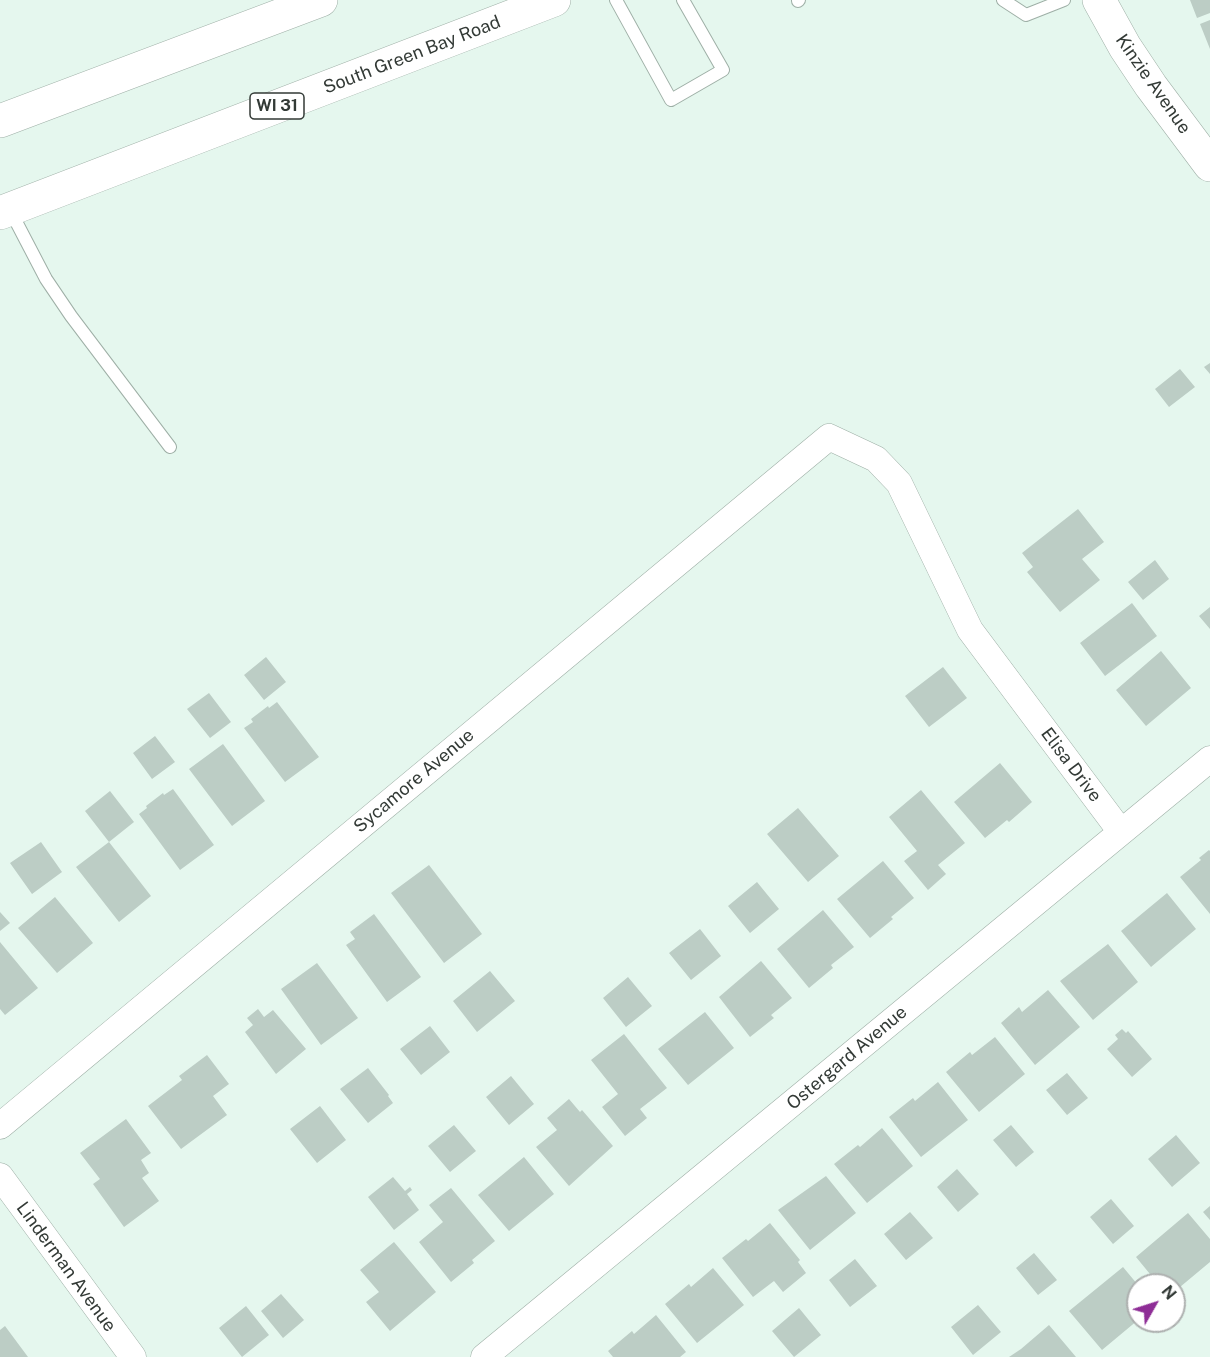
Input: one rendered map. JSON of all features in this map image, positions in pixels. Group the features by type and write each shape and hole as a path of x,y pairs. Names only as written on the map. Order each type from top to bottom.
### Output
{"main road":[{"path":"0,121 321,0"},
{"name":"South Green Bay Road","path":"5,211 554,0"},
{"name":"Kinzie Avenue","path":"1100,0 1138,66 1210,165"}],"street":[{"name":"Elisa Drive","path":"829,437 876,459 899,483 970,630 1121,832"},
{"name":"Sycamore Avenue","path":"0,1126 829,437"},
{"name":"Ostergard Avenue","path":"484,1357 1210,759"},
{"name":"Linderman Avenue","path":"0,1176 133,1357"}],"lane":[{"path":"616,0 671,100 723,70 683,0"},
{"path":"1003,0 1026,15 1064,0"},
{"path":"5,211 71,316 170,447"}],"building":[{"path":"1190,0 1210,0 1210,13 1197,18"},
{"path":"1210,20 1210,49 1200,24"},
{"path":"1210,363 1210,374 1204,367"},
{"path":"1180,369 1195,387 1169,407 1155,389"},
{"path":"1078,509 1104,542 1082,559 1100,580 1060,612 1027,572 1033,567 1022,553"},
{"path":"1155,560 1169,579 1143,600 1128,582"},
{"path":"1132,603 1157,636 1105,676 1080,643"},
{"path":"1210,607 1210,629 1199,616"},
{"path":"1161,651 1191,688 1146,726 1116,690"},
{"path":"266,657 286,682 264,700 244,675"},
{"path":"943,667 967,698 929,727 905,696"},
{"path":"209,693 231,722 210,738 187,709"},
{"path":"277,702 319,757 285,782 244,728 253,722 251,719"},
{"path":"155,736 175,762 152,779 133,753"},
{"path":"223,744 265,801 232,826 189,769"},
{"path":"1000,763 1032,802 1009,822 1007,820 985,838 954,802"},
{"path":"173,789 214,845 180,870 139,814 163,793 164,795"},
{"path":"921,790 965,843 938,865 946,874 928,890 904,861 917,851 889,817"},
{"path":"110,791 134,822 109,842 85,811"},
{"path":"798,808 839,856 808,882 767,834"},
{"path":"41,842 62,872 32,894 10,863"},
{"path":"109,842 151,896 119,922 76,867"},
{"path":"1209,850 1210,914 1180,877 1201,860 1199,858"},
{"path":"883,861 914,898 870,938 837,899"},
{"path":"429,865 482,934 444,963 391,893"},
{"path":"757,882 779,909 750,933 728,906"},
{"path":"1167,893 1196,929 1151,967 1121,931"},
{"path":"55,897 93,943 57,973 18,928"},
{"path":"823,910 854,947 831,965 833,968 809,988 777,949"},
{"path":"0,912 10,923 0,931"},
{"path":"374,914 421,977 387,1002 346,945 355,939 350,932"},
{"path":"700,929 721,956 691,980 669,953"},
{"path":"0,942 38,988 5,1015 0,1009"},
{"path":"1108,944 1138,982 1093,1020 1060,981"},
{"path":"761,961 792,998 771,1015 774,1018 750,1037 719,997"},
{"path":"317,963 358,1018 321,1045 281,989"},
{"path":"490,971 515,1001 477,1032 453,1001"},
{"path":"628,977 652,1006 626,1027 603,998"},
{"path":"1048,990 1080,1027 1035,1065 1001,1023 1019,1007 1022,1012"},
{"path":"258,1009 264,1017 273,1010 306,1049 276,1074 245,1032 253,1025 247,1018"},
{"path":"705,1012 734,1048 688,1085 658,1049"},
{"path":"430,1026 450,1052 421,1075 400,1049"},
{"path":"1122,1029 1126,1033 1128,1031 1152,1059 1132,1077 1107,1049 1118,1039 1115,1035"},
{"path":"624,1034 667,1088 640,1109 647,1118 625,1136 602,1107 618,1094 591,1060"},
{"path":"995,1037 1025,1074 979,1112 946,1072 970,1052 972,1055"},
{"path":"207,1055 229,1084 213,1096 227,1115 181,1149 148,1106 182,1080 179,1076"},
{"path":"368,1068 393,1103 368,1123 340,1089"},
{"path":"1067,1073 1088,1098 1067,1115 1046,1090"},
{"path":"511,1076 534,1104 509,1125 486,1097"},
{"path":"938,1082 968,1120 921,1157 889,1117 913,1098 915,1101"},
{"path":"569,1099 580,1112 582,1110 613,1146 569,1186 536,1147 557,1130 547,1118"},
{"path":"320,1106 346,1140 317,1163 290,1129"},
{"path":"126,1119 151,1153 141,1160 149,1173 142,1178 159,1201 124,1227 93,1184 100,1179 80,1153"},
{"path":"454,1125 476,1151 450,1172 428,1146"},
{"path":"1011,1125 1034,1152 1016,1167 993,1140"},
{"path":"882,1128 913,1166 867,1203 834,1164 858,1145 860,1147"},
{"path":"1176,1135 1200,1163 1172,1187 1148,1159"},
{"path":"524,1157 554,1194 509,1231 478,1195"},
{"path":"957,1169 979,1194 958,1212 937,1187"},
{"path":"826,1176 856,1213 810,1250 778,1210"},
{"path":"393,1177 405,1191 410,1187 412,1190 407,1194 419,1210 394,1230 368,1197"},
{"path":"451,1188 495,1241 451,1282 419,1242 443,1222 429,1205"},
{"path":"1111,1199 1134,1226 1113,1244 1090,1217"},
{"path":"1210,1206 1210,1220 1203,1212"},
{"path":"910,1212 933,1238 906,1260 884,1234"},
{"path":"1188,1213 1210,1239 1210,1262 1186,1282 1186,1273 1149,1273 1136,1257"},
{"path":"770,1223 800,1260 798,1262 806,1273 783,1292 774,1281 753,1297 722,1258"},
{"path":"394,1242 436,1292 390,1331 366,1302 379,1292 360,1270"},
{"path":"1034,1253 1057,1280 1038,1295 1016,1268"},
{"path":"855,1259 877,1286 850,1307 829,1280"},
{"path":"1123,1267 1128,1273 1126,1273 1126,1330 1102,1350 1069,1311"},
{"path":"713,1268 744,1305 697,1343 665,1304 689,1284 691,1287"},
{"path":"281,1294 304,1320 283,1338 261,1311"},
{"path":"978,1305 1001,1332 973,1355 951,1327"},
{"path":"246,1306 269,1335 242,1357 219,1328"},
{"path":"799,1308 821,1335 794,1357 772,1331"},
{"path":"656,1315 686,1352 680,1357 613,1357 608,1351 632,1331 634,1334"},
{"path":"1049,1325 1076,1357 1009,1357 1021,1349"},
{"path":"5,1326 28,1357 0,1357 0,1330"}]}
